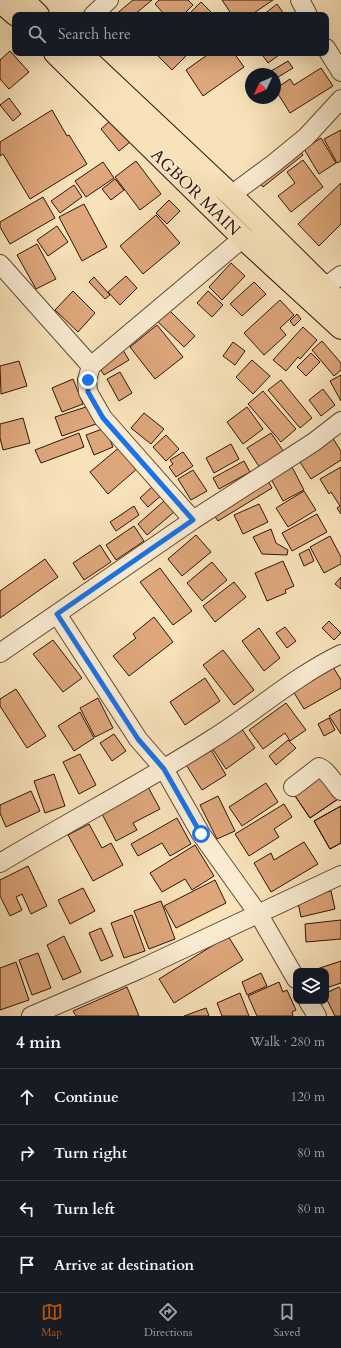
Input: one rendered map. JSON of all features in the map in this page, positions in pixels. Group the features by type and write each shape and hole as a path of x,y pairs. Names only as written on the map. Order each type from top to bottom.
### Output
{"main road":[{"path":"10,8 26,12"},
{"name":"AGBOR MAIN","path":"58,56 243,238 341,328"},
{"name":"AGBOR MAIN","path":"83,56 231,195 332,282 341,304"}],"street":[{"path":"96,12 109,0"},
{"path":"300,0 306,12"},
{"path":"329,53 341,72"},
{"path":"231,195 306,137 341,99"},
{"path":"193,520 103,418 88,392 88,380 91,366 243,238"},
{"path":"0,264 91,366"},
{"path":"0,653 193,520 314,442 341,421"},
{"path":"57,614 138,739 164,769 201,834 259,915 293,975"},
{"path":"0,863 164,769 214,738 321,664 341,654"},
{"path":"293,787 318,767 326,772 341,792"},
{"path":"31,1016 138,970 259,915 341,875"},
{"path":"310,1004 317,1016"}],"building":[{"path":"133,0 152,0 138,12 119,12"},
{"path":"159,0 188,0 193,5 186,12 162,12 155,4"},
{"path":"222,0 273,0 255,12 230,12"},
{"path":"201,2 211,12 191,12"},
{"path":"277,4 283,12 267,12"},
{"path":"10,51 12,56 15,56 29,72 9,89 0,79 0,60"},
{"path":"158,56 186,56 172,70"},
{"path":"206,56 236,56 244,67 203,96 186,70"},
{"path":"263,56 278,56 268,63"},
{"path":"288,61 293,68 281,75 281,68 276,68"},
{"path":"321,68 333,86 290,113 281,99 281,85 290,79 294,85"},
{"path":"9,98 21,114 13,121 0,105"},
{"path":"52,110 67,136 69,135 87,164 30,199 3,154 0,156 0,142"},
{"path":"111,120 130,142 119,151 101,129"},
{"path":"341,130 341,161 337,163 324,139"},
{"path":"321,138 336,163 319,174 304,149"},
{"path":"292,141 303,155 263,187 252,173"},
{"path":"303,160 323,187 291,212 278,196 295,183 287,172"},
{"path":"136,161 161,194 140,210 115,177"},
{"path":"103,162 114,178 86,197 75,181"},
{"path":"115,179 124,190 111,200 102,189"},
{"path":"341,183 341,224 319,246 298,224"},
{"path":"74,185 82,197 60,213 51,201"},
{"path":"43,197 55,218 10,244 0,227 0,222"},
{"path":"169,200 180,211 167,224 156,213"},
{"path":"84,204 107,247 82,261 59,217"},
{"path":"156,215 180,243 143,274 120,246"},
{"path":"57,226 68,242 48,256 37,240"},
{"path":"37,244 56,279 36,289 17,255"},
{"path":"231,263 245,276 222,300 209,287"},
{"path":"126,276 137,288 120,305 108,292"},
{"path":"94,277 110,295 105,299 89,282"},
{"path":"254,282 266,294 242,316 230,304"},
{"path":"73,291 95,313 78,332 55,310"},
{"path":"208,291 223,305 212,317 197,303"},
{"path":"280,300 294,315 280,328 286,335 264,355 244,333"},
{"path":"167,308 195,336 184,347 156,320"},
{"path":"297,314 301,319 294,326 290,321"},
{"path":"157,325 183,357 155,379 130,347"},
{"path":"303,327 317,340 300,359 298,357 286,371 273,360"},
{"path":"116,339 129,360 104,375 91,354"},
{"path":"322,341 341,363 341,370 334,376 312,350"},
{"path":"233,342 245,351 235,365 223,356"},
{"path":"311,353 320,362 306,376 297,367"},
{"path":"252,360 270,376 253,394 236,377"},
{"path":"19,361 27,386 1,394 0,366"},
{"path":"120,372 132,393 119,401 107,379"},
{"path":"341,375 341,401 330,381"},
{"path":"73,379 83,404 62,412 52,388"},
{"path":"281,380 312,418 300,428 268,390"},
{"path":"323,389 335,405 321,416 309,400"},
{"path":"263,391 296,429 281,442 248,404"},
{"path":"89,406 96,424 62,436 55,417"},
{"path":"247,407 263,429 243,444 227,422"},
{"path":"144,413 164,429 151,444 131,428"},
{"path":"23,418 30,443 3,450 0,438 0,424"},
{"path":"105,428 113,447 94,455 86,435"},
{"path":"79,433 84,447 41,463 35,450"},
{"path":"271,433 284,452 260,468 247,448"},
{"path":"166,435 179,449 166,461 153,447"},
{"path":"332,437 341,451 341,460 311,479 298,459"},
{"path":"231,444 239,459 214,473 206,458"},
{"path":"121,446 139,467 108,494 90,472"},
{"path":"183,452 193,466 176,477 169,467 173,464 170,460"},
{"path":"244,461 250,472 219,489 213,478"},
{"path":"291,465 304,490 283,501 270,477"},
{"path":"341,467 341,514 337,508 340,506 331,492 329,494 320,479"},
{"path":"193,470 207,491 191,500 178,479"},
{"path":"267,479 272,488 218,521 212,512"},
{"path":"154,485 163,494 148,507 140,498"},
{"path":"304,491 316,510 288,527 276,508"},
{"path":"164,501 174,512 147,535 138,524"},
{"path":"259,504 268,522 243,534 234,515"},
{"path":"134,506 139,515 116,531 110,522"},
{"path":"317,514 327,532 292,551 282,533"},
{"path":"134,526 144,541 116,560 106,545"},
{"path":"271,529 276,543 288,550 287,555 262,554 253,537"},
{"path":"196,535 211,552 182,576 168,559"},
{"path":"330,536 341,557 341,564 324,573 310,547"},
{"path":"100,545 111,562 84,580 73,563"},
{"path":"309,549 314,561 304,566 299,554"},
{"path":"45,559 58,577 0,618 0,591"},
{"path":"283,561 294,586 285,590 286,593 267,601 255,573"},
{"path":"212,562 227,580 202,601 187,583"},
{"path":"160,568 192,611 173,625 140,582"},
{"path":"341,577 341,589 335,584"},
{"path":"234,582 246,597 215,622 203,606"},
{"path":"154,617 173,642 129,676 113,656 136,638 133,634"},
{"path":"329,621 341,633 334,640 322,628"},
{"path":"285,627 296,641 287,648 276,633"},
{"path":"259,628 280,658 264,671 242,641"},
{"path":"53,640 82,678 63,692 33,654"},
{"path":"223,650 254,690 234,705 203,665"},
{"path":"333,667 341,680 341,688 304,709 293,691"},
{"path":"205,678 220,701 185,725 170,702"},
{"path":"16,689 46,736 27,748 0,706 0,699"},
{"path":"98,698 113,728 95,737 80,708"},
{"path":"286,703 306,730 290,741 285,733 263,749 249,730"},
{"path":"341,709 341,734 329,716"},
{"path":"80,712 94,738 74,751 58,726"},
{"path":"329,718 335,730 324,736 318,724"},
{"path":"241,728 255,748 226,769 212,748"},
{"path":"114,734 126,751 112,761 100,743"},
{"path":"288,740 296,748 276,765 269,756"},
{"path":"210,748 226,775 202,790 185,763"},
{"path":"80,754 96,785 79,794 63,762"},
{"path":"320,766 341,797 310,818 289,787"},
{"path":"320,766 341,797 310,818 289,787"},
{"path":"54,774 65,806 45,813 34,781"},
{"path":"266,783 278,802 242,826 229,807"},
{"path":"148,787 160,809 133,823 137,830 116,841 101,812"},
{"path":"31,791 40,811 6,827 0,813 0,805"},
{"path":"218,796 235,831 217,839 200,805"},
{"path":"284,804 292,817 274,829 279,837 249,856 235,834"},
{"path":"341,806 341,843 330,849 314,821"},
{"path":"341,806 341,843 330,849 314,821"},
{"path":"177,818 191,844 170,856 162,843 138,856 131,844"},
{"path":"89,824 102,848 111,843 123,865 93,881 68,835"},
{"path":"304,842 318,864 271,892 254,863 271,853 274,860"},
{"path":"195,845 214,876 192,890 185,879 162,892 150,873"},
{"path":"28,866 47,906 31,914 22,894 16,897 22,910 10,916 0,896 0,880"},
{"path":"215,880 226,903 176,928 164,906"},
{"path":"83,888 95,911 70,924 58,900"},
{"path":"331,891 335,909 301,917 297,898"},
{"path":"161,901 175,939 149,949 134,911"},
{"path":"132,915 145,951 124,958 111,923"},
{"path":"341,920 341,939 306,942 305,924"},
{"path":"101,928 113,956 101,961 89,933"},
{"path":"64,936 81,972 63,980 47,945"},
{"path":"228,936 243,960 174,1003 159,979"},
{"path":"38,953 51,988 32,995 19,960"},
{"path":"341,961 341,983 329,987 329,968 320,968"},
{"path":"16,962 29,1000 0,1010 0,968"},
{"path":"261,973 267,986 247,995 242,982"},
{"path":"279,982 283,992 287,990 296,1010 292,1012 293,1016 257,1016 248,996"},
{"path":"127,987 139,1016 76,1016 73,1011"},
{"path":"339,987 341,990 341,1016 335,1016 329,1004 329,992"},
{"path":"240,993 249,1016 222,1016 217,1003"},
{"path":"206,1008 209,1016 184,1016"}],"route":[{"path":"88,380 88,392 103,418 193,520 57,614 138,739 164,769 201,834"}]}
